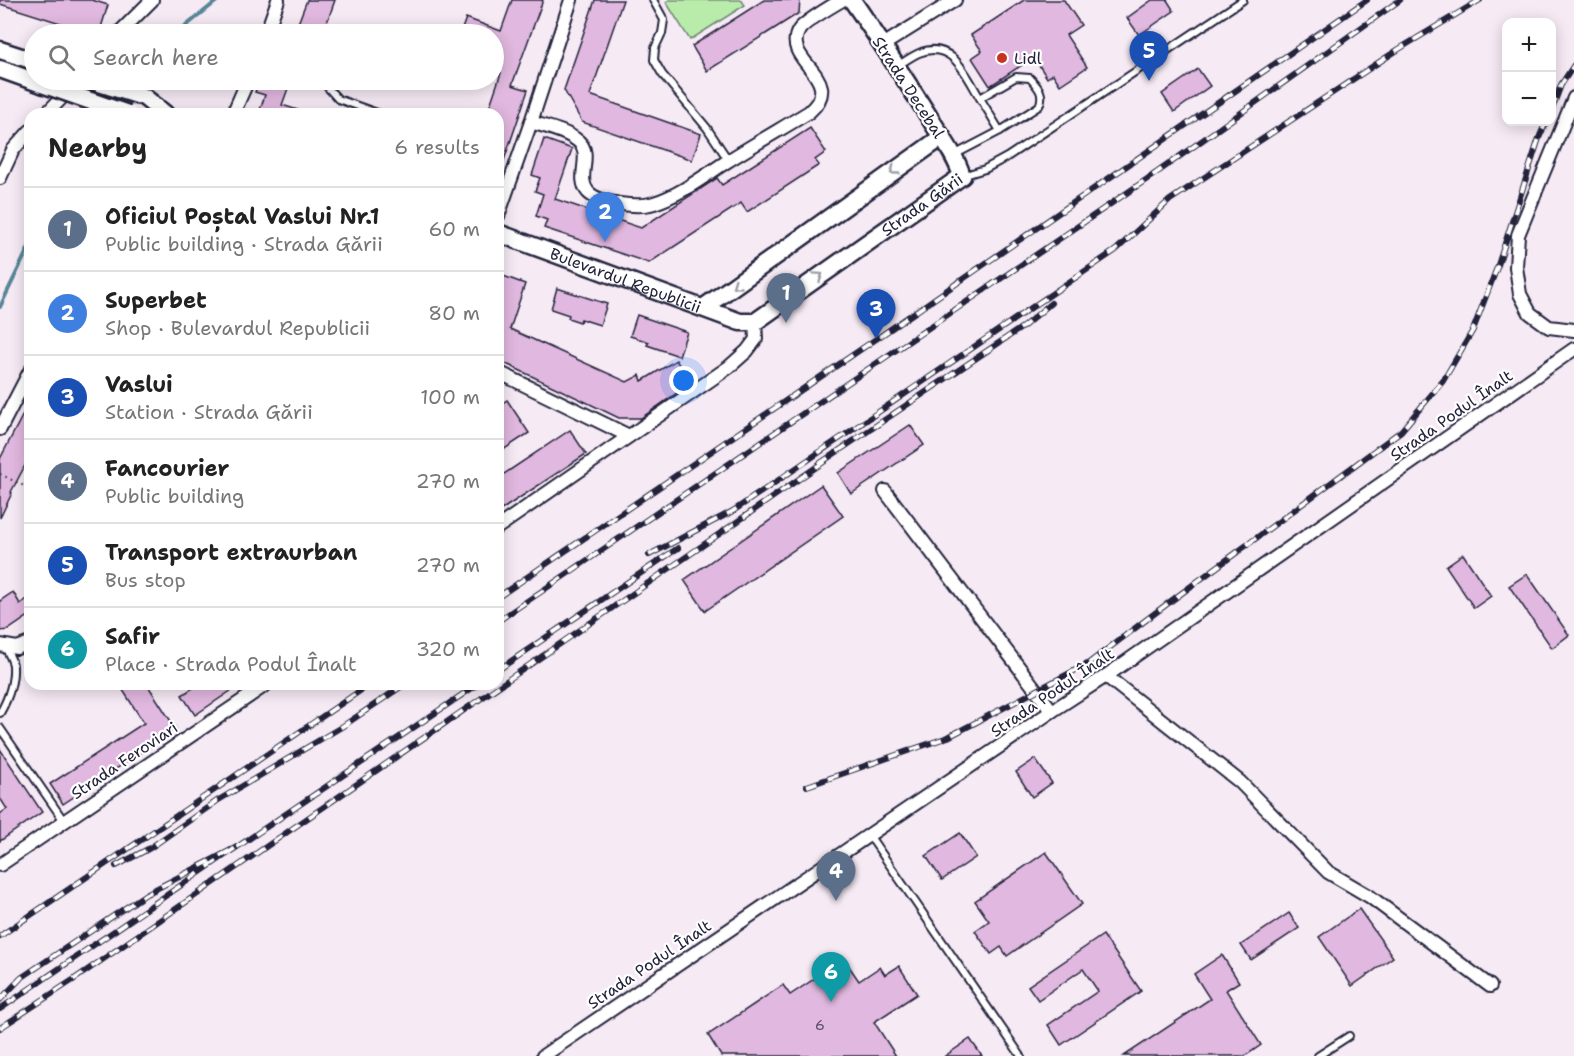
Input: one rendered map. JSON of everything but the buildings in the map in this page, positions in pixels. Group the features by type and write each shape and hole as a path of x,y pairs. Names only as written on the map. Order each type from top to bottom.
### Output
{"street":[{"path":"128,24 152,0"},
{"path":"270,24 278,0"},
{"path":"504,199 571,0"},
{"path":"531,122 567,135 582,145 585,156 583,184 594,197 616,204 637,207 653,204 689,186 816,106 822,90 797,50 796,38 800,28 842,0"},
{"name":"Strada Decebal","path":"852,0 942,137 959,166 962,176"},
{"path":"883,45 954,0"},
{"path":"0,50 24,58"},
{"path":"0,69 24,78"},
{"path":"59,90 111,108"},
{"path":"52,108 69,90"},
{"path":"120,90 144,98 157,108"},
{"path":"236,108 244,90"},
{"path":"1574,98 1518,235 1516,267 1520,294 1530,313 1549,327 1574,330"},
{"path":"703,308 942,137"},
{"path":"0,178 13,150 24,138"},
{"name":"Strada Gării","path":"755,322 962,176"},
{"name":"Bulevardul Republicii","path":"504,235 740,322 755,322"},
{"path":"504,523 739,359 754,344 755,322"},
{"name":"Strada Podul Înalt","path":"543,1056 1106,676 1574,349"},
{"path":"504,375 629,436"},
{"path":"0,429 24,383"},
{"path":"885,491 1052,711"},
{"path":"3,646 17,648 24,645"},
{"path":"1106,676 1240,782 1328,872 1369,896 1490,986"},
{"name":"Strada Feroviari","path":"0,865 258,690"}],"lane":[{"path":"653,0 664,20 662,33 655,48 654,60 662,74 707,128 729,161"},
{"name":"Strada Gării","path":"962,176 985,169 1008,157 1243,0"},
{"path":"897,67 917,54 929,50 945,52 954,58 1000,131"},
{"path":"953,155 1000,131 1039,106 1042,99 1040,89 1030,78 1016,77 980,98"},
{"path":"330,90 338,99 363,108"},
{"path":"0,712 6,702 13,664 3,646"},
{"path":"0,728 64,821"},
{"path":"869,835 1021,1056"},
{"path":"1318,1056 1349,1036"}],"path":[{"path":"0,474 24,486"}],"green space":[{"path":"669,0 741,0 745,5 690,40 666,2"}],"waterway":[{"path":"188,24 218,0"},
{"path":"0,307 24,257"}],"railway":[{"path":"504,593 1367,0"},
{"path":"504,617 1159,171 1400,0"},
{"path":"649,555 733,511 1116,250 1170,200 1399,49 1480,0"},
{"path":"1556,98 1561,85 1574,65"},
{"path":"807,786 948,737 1089,663 1401,431 1443,381 1473,330 1498,265 1544,126"},
{"path":"819,464 1024,326 1051,303"},
{"path":"504,683 825,461"},
{"path":"504,666 678,548"},
{"path":"0,936 361,690"},
{"path":"116,866 150,848 217,801 343,726 396,690"},
{"path":"237,847 469,690"},
{"path":"0,1028 493,690"},
{"path":"0,1000 21,978 146,894 237,847 0,1009"}],"place":[{"name":"Lidl","path":"1002,58"},
{"name":"Transport extraurban","path":"1149,81"},
{"name":"Superbet","path":"605,242"},
{"name":"Oficiul Poștal Vaslui Nr.1","path":"786,323"},
{"name":"Vaslui","path":"876,339"},
{"name":"Fancourier","path":"836,901"},
{"name":"Safir","path":"831,1002"}]}
